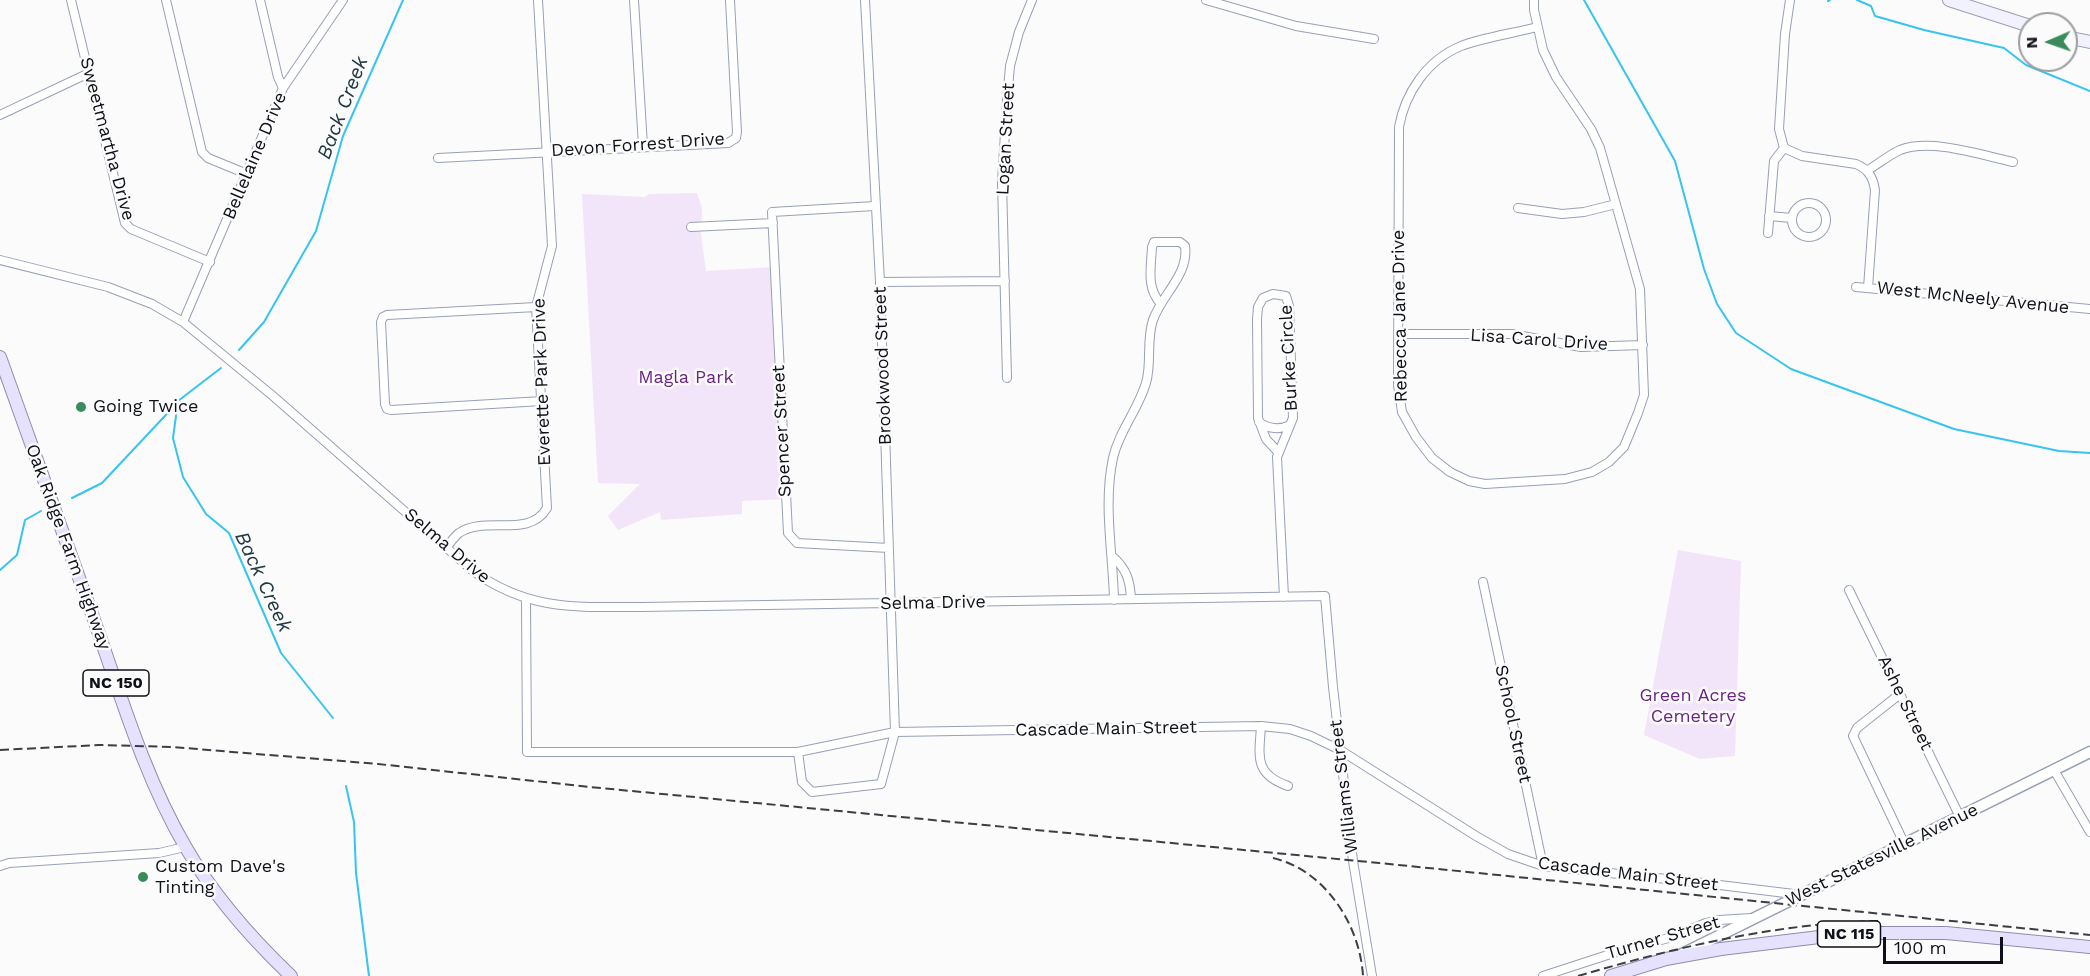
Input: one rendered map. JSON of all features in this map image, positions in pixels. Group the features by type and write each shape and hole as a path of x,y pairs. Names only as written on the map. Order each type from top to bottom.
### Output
{"main road":[{"path":"1949,0 2018,22"},
{"name":"Oak Ridge Farm Highway","path":"0,357 139,746 168,816 185,847 221,901 247,932 291,976"},
{"name":"NC 115","path":"1611,976 1675,958 1721,949 1852,933 1946,933 2090,947"}],"street":[{"name":"Sweetmartha Drive","path":"71,0 125,223 131,229 210,262"},
{"path":"166,0 202,152 208,158 247,174"},
{"path":"260,0 278,76 283,88"},
{"name":"Bellelaine Drive","path":"183,322 283,88 343,0"},
{"name":"Everette Park Drive","path":"446,548 461,531 471,528 531,523 543,515 547,508 536,307 552,246 538,0"},
{"path":"634,0 643,146"},
{"name":"Devon Forrest Drive","path":"438,158 728,143 736,138 737,132 730,0"},
{"name":"Brookwood Street","path":"798,752 802,782 812,792 881,784 895,732 880,282 865,0"},
{"name":"Logan Street","path":"1007,378 1002,182 1007,100 1011,66 1032,0"},
{"path":"1206,0 1296,26 1374,39"},
{"name":"Rebecca Jane Drive","path":"1534,0 1537,27 1543,50 1556,77 1591,129 1600,148 1640,289 1644,395 1624,447 1609,462 1592,472 1565,479 1485,484 1469,481 1450,472 1432,459 1402,412 1398,385 1400,128 1402,111 1410,93 1423,73 1440,58 1461,46 1537,27"},
{"path":"1784,148 1779,129 1785,34 1790,0"},
{"path":"0,115 89,73"},
{"path":"1868,170 1900,150 1920,146 1951,149 2013,162"},
{"path":"1784,148 1802,156 1856,164 1868,170 1875,190 1868,288"},
{"path":"1768,232 1774,161 1784,148"},
{"path":"1809,202 1823,208 1827,223 1822,232 1807,237 1794,229 1792,218 1799,205 1809,202"},
{"path":"1518,208 1562,214 1584,212 1616,204"},
{"path":"691,227 773,223 772,212 875,206"},
{"path":"1769,216 1792,218"},
{"name":"Spencer Street","path":"773,223 788,533 797,543 889,548"},
{"path":"1114,600 1109,490 1112,466 1119,439 1143,394 1147,379 1153,320 1181,273 1186,257 1185,246 1180,242 1154,242 1152,247 1150,285 1153,295 1161,304"},
{"name":"Selma Drive","path":"0,260 108,287 152,304 183,322 446,548 492,585 525,599 556,606 581,608 1326,596"},
{"path":"880,282 1005,281"},
{"name":"West McNeely Avenue","path":"1856,287 2090,309"},
{"name":"Burke Circle","path":"1278,452 1266,439 1259,422 1258,307 1267,295 1281,294 1286,296 1289,306 1293,418 1278,452 1284,597"},
{"path":"536,307 382,317 385,404 387,409 392,410 542,401"},
{"name":"Lisa Carol Drive","path":"1399,334 1512,334 1581,346 1643,345"},
{"name":"Burke Circle","path":"1259,422 1274,428 1290,425"},
{"path":"1112,556 1127,573 1131,600"},
{"name":"School Street","path":"1483,582 1543,866"},
{"name":"Ashe Street","path":"1849,590 1960,817"},
{"name":"Williams Street","path":"1326,596 1353,861 1372,976"},
{"name":"Cascade Main Street","path":"525,599 527,752 798,752 895,732 1261,726 1290,729 1311,735 1340,750 1476,836 1509,854 1543,866 1802,896"},
{"path":"1900,694 1857,728 1853,736 1904,843"},
{"path":"1261,726 1259,754 1261,766 1266,775 1288,786"},
{"name":"West Statesville Avenue","path":"1675,958 1751,918 1802,896 2090,752"},
{"path":"2054,770 2090,832"},
{"path":"0,866 9,863 159,853 185,847"},
{"name":"Turner Street","path":"1543,976 1629,948 1669,938 1706,923 1751,918"}],"green space":[{"name":"Magla Park","path":"697,193 702,208 701,235 706,271 774,267 786,499 742,501 742,514 661,520 660,512 618,530 608,516 640,484 598,483 582,194 645,197 649,194"},
{"name":"Green Acres Cemetery","path":"1678,550 1741,561 1735,756 1700,759 1644,735"}],"waterway":[{"name":"Back Creek","path":"239,350 264,322 316,231 343,136 403,0"},
{"path":"1584,0 1675,161 1704,269 1717,304 1736,333 1791,369 1954,429 2059,451 2090,453"},
{"path":"1857,0 1871,6 1875,16 2004,48 2026,65 2090,91"},
{"name":"Back Creek","path":"221,368 178,401 173,438 183,477 206,514 229,533 281,653 333,718"},
{"path":"72,498 102,483 178,402"},
{"path":"0,570 17,555 25,520 41,511"},
{"name":"Back Creek","path":"346,786 354,822 356,873 369,976"}],"railway":[{"path":"0,750 99,745 173,747 378,764 590,787 1379,863 2090,935"},
{"path":"1273,858 1292,864 1309,874 1336,902 1355,938 1363,976"},
{"path":"1578,976 1652,955 1728,938 1804,926 1881,921"}],"place":[{"name":"Going Twice","path":"81,407"},
{"name":"Custom Dave's Tinting","path":"143,877"}]}
